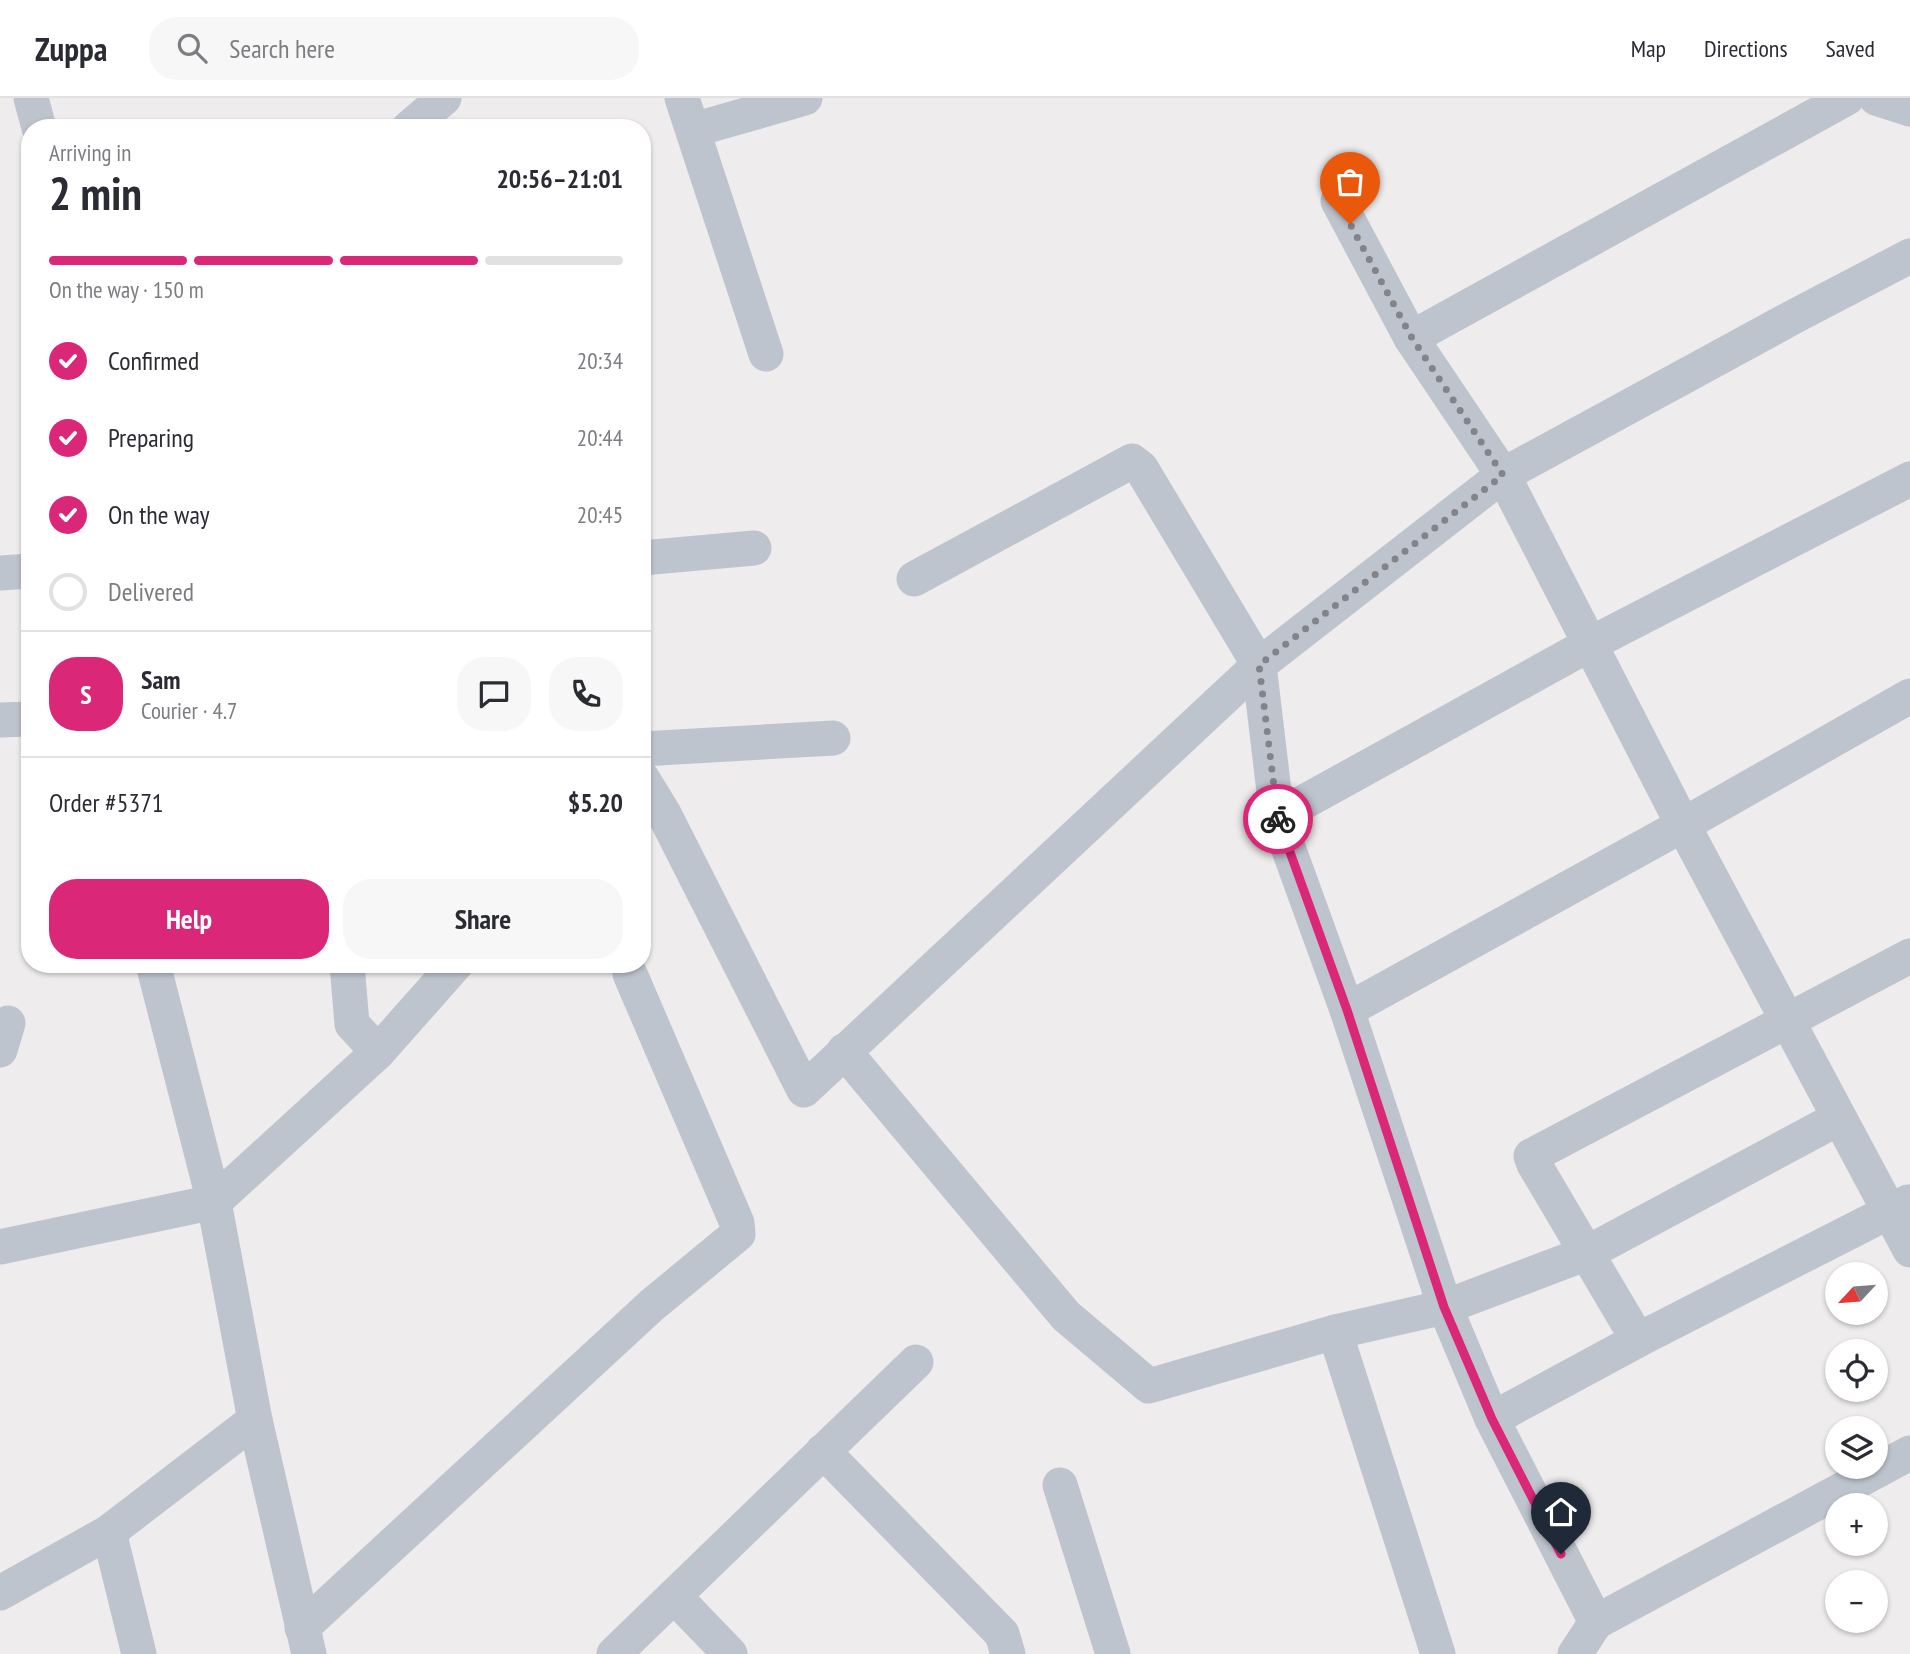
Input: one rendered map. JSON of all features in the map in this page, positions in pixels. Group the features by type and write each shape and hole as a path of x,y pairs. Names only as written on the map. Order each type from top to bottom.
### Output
{"street":[{"path":"31,98 37,119"},
{"path":"420,119 444,98"},
{"path":"766,354 687,114 805,98"},
{"path":"1412,338 1847,98"},
{"path":"1876,98 1910,109"},
{"path":"1338,201 1412,338 1503,475 1683,825 1839,1118 1900,1207 1910,1250"},
{"path":"651,794 803,1090 1259,665 1503,475 1910,256"},
{"path":"914,579 1132,461 1142,468 1259,665 1277,817 1347,1010 1444,1307 1492,1419 1595,1622"},
{"path":"1277,817 1590,644 1910,479"},
{"path":"651,557 754,548"},
{"path":"0,573 21,572"},
{"path":"1347,1010 1910,696"},
{"path":"0,720 21,719"},
{"path":"651,748 833,738"},
{"path":"1638,1340 1531,1156 1910,956"},
{"path":"155,973 214,1202 255,1420 305,1641"},
{"path":"347,973 352,1024 378,1052"},
{"path":"0,1247 214,1202 378,1052 448,973"},
{"path":"305,1641 652,1305 738,1234 737,1223 631,974"},
{"path":"844,1051 1066,1316 1149,1385 1335,1332 1444,1307 1587,1254 1839,1118"},
{"path":"1492,1419 1638,1340 1900,1207"},
{"path":"1335,1332 1438,1654"},
{"path":"614,1654 916,1362"},
{"path":"0,1593 109,1532 255,1420"},
{"path":"823,1451 1002,1634 1008,1654"},
{"path":"1575,1654 1595,1622 1910,1454"},
{"path":"1060,1485 1113,1654"},
{"path":"109,1532 139,1654"},
{"path":"674,1596 730,1654"}],"way so far":[{"path":"1278,819 1259,665 1503,475 1412,338 1350,224"}],"route":[{"path":"1278,819 1347,1010 1444,1307 1492,1419 1561,1554"}]}
